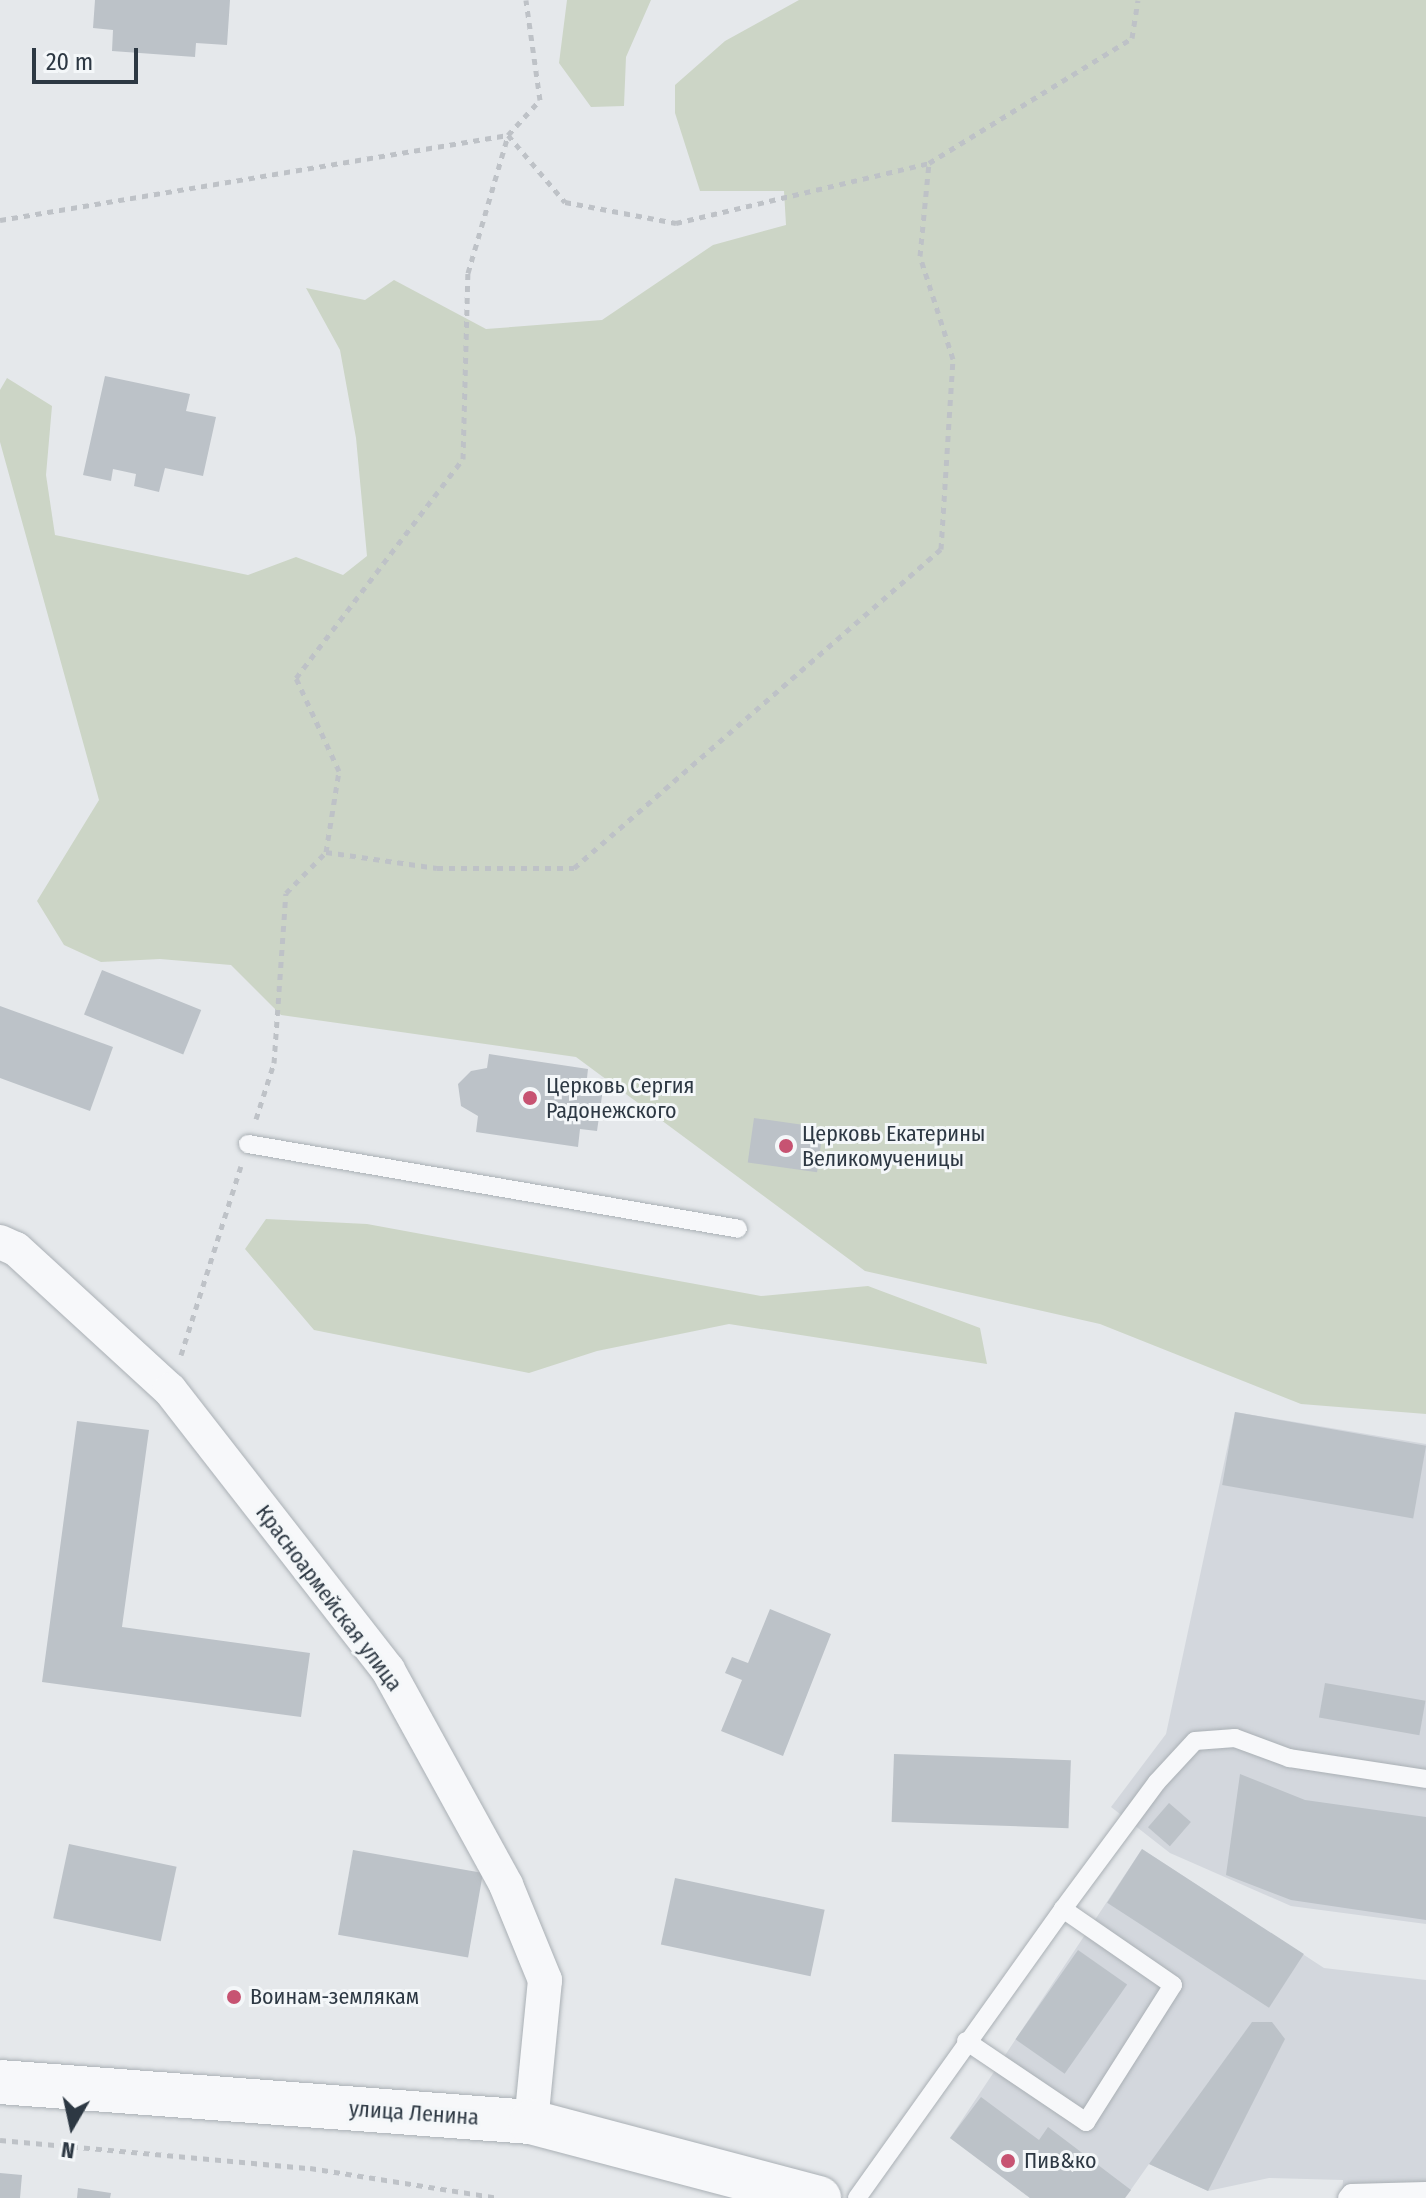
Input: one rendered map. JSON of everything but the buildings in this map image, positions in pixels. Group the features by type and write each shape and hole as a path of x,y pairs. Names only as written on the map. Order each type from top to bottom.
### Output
{"street":[{"name":"Красноармейская улица","path":"0,1242 16,1249 170,1390 388,1670 506,1885 545,1980 531,2122"},
{"name":"улица Ленина","path":"0,2082 531,2122 819,2198"}],"lane":[{"path":"248,1144 738,1229"},
{"path":"857,2198 1063,1909 1157,1782 1195,1741 1235,1738 1289,1758 1426,1779"},
{"path":"966,2041 1086,2122 1173,1985 1063,1909"},
{"path":"1347,2198 1351,2193 1426,2191"}],"path":[{"path":"170,1390 274,1063 286,893 326,852 339,771 296,678 463,459 468,273 508,135 540,100 526,0"},
{"path":"508,135 565,202 676,223 929,163 1132,38 1138,0"},
{"path":"0,220 508,135"},
{"path":"326,852 437,868 574,868 941,549 953,359 920,256 929,163"},
{"path":"0,2140 310,2168 499,2198"}],"shaded area":[{"path":"1235,1412 1426,1444 1426,1924 1291,1906 1170,1853 1111,1807 1166,1734"},
{"path":"1142,1849 1324,1968 1426,1980 1426,2198 1342,2198 1343,2180 1269,2178 1208,2191 1149,2164 1125,2198 1030,2198 950,2138"}],"green space":[{"path":"567,0 651,0 626,57 624,106 591,107 559,63"},
{"path":"799,0 1426,0 1426,1414 1301,1404 1100,1324 865,1271 576,1057 281,1015 231,965 160,959 101,962 64,945 37,901 99,800 0,442 0,390 7,378 52,406 46,475 55,535 248,575 296,557 343,575 367,556 356,438 340,350 306,288 365,300 394,280 486,329 602,320 713,245 786,225 784,191 700,191 675,113 675,85 725,41"},
{"path":"266,1219 367,1224 761,1296 868,1286 980,1328 987,1364 729,1324 597,1351 529,1373 314,1330 245,1249"}],"place":[{"name":"Церковь Сергия Радонежского","path":"530,1098"},
{"name":"Церковь Екатерины Великомученицы","path":"786,1146"},
{"name":"Воинам-землякам","path":"234,1997"},
{"name":"Пив&ко","path":"1008,2161"}]}
